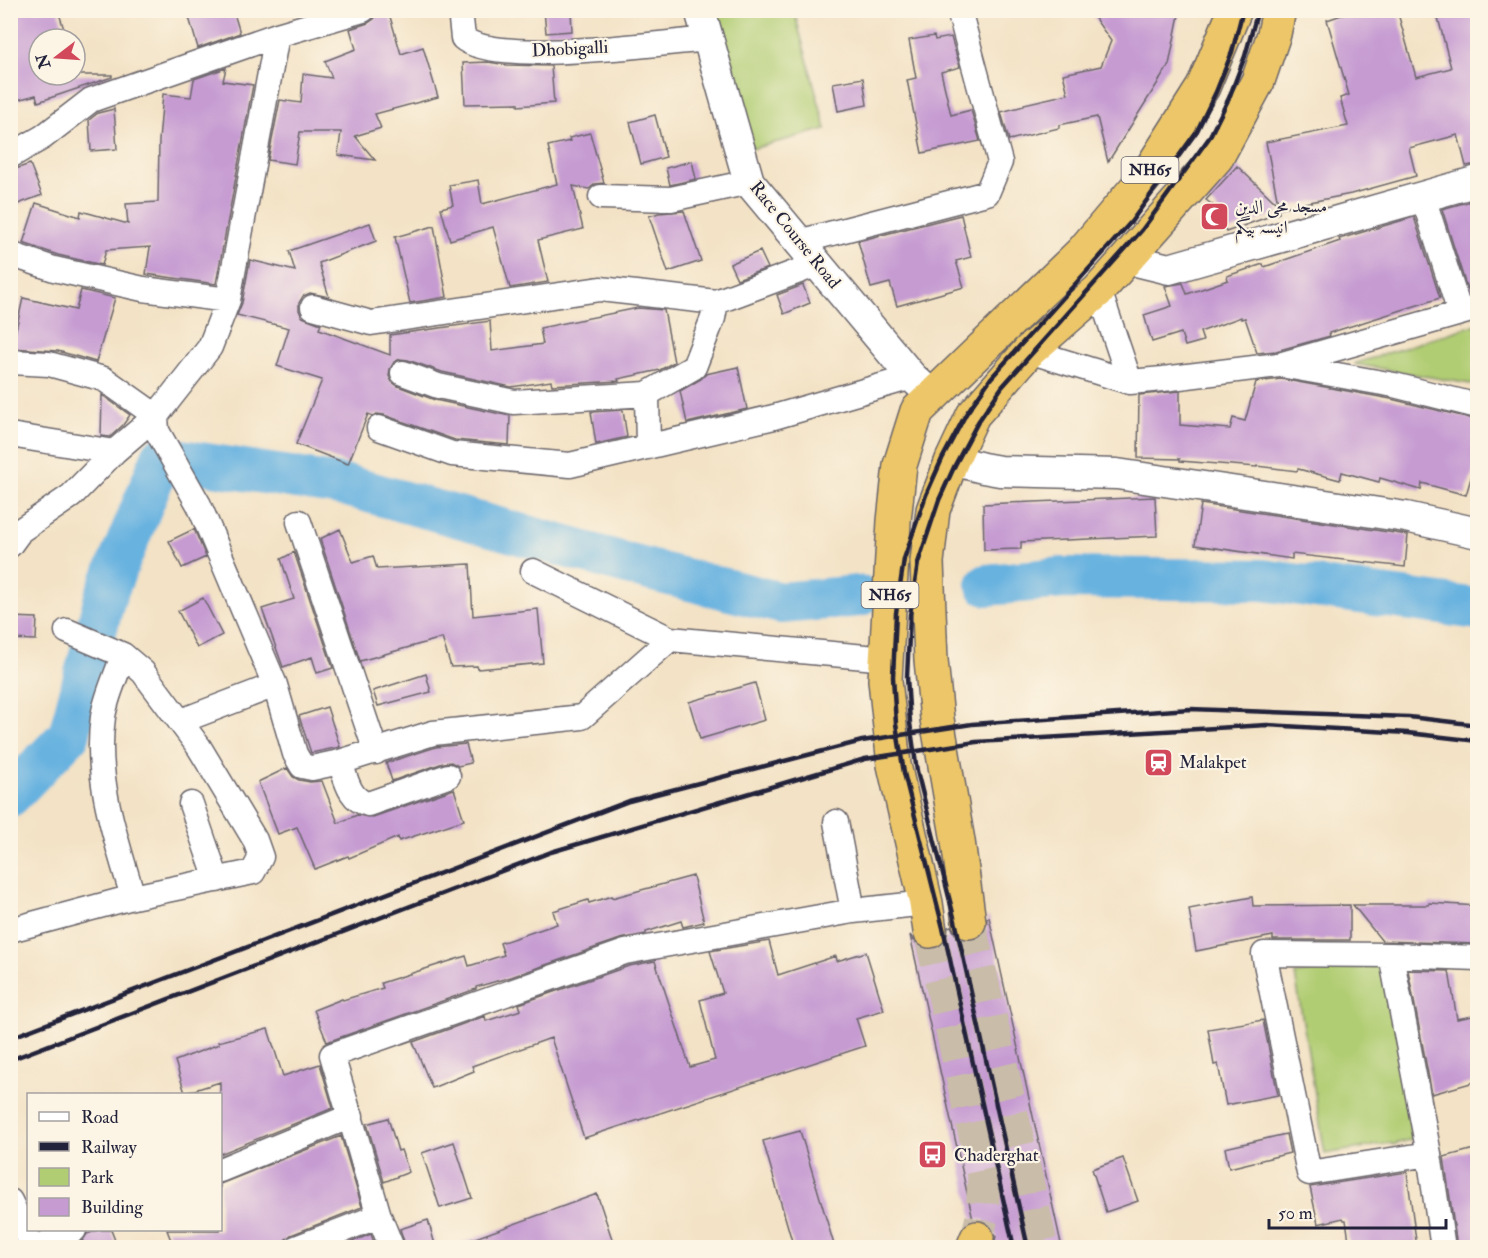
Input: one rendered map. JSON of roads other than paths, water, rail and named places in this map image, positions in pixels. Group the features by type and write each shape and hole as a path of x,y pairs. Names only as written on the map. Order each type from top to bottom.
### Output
{"highway":[{"name":"NH65","path":"928,917 894,765 885,680 894,521 900,465 923,387 1082,252 1147,175 1203,87 1235,10"},
{"name":"NH65","path":"969,922 958,841 936,719 927,562 933,510 952,460 973,415 1029,351 1098,291 1217,157 1257,81 1280,10"}],"street":[{"path":"10,156 43,137 91,100 277,35 363,10"},
{"name":"Dhobigalli","path":"460,10 463,38 469,44 502,50 556,52 704,25"},
{"path":"798,242 987,194 1000,162 959,10"},
{"name":"Race Course Road","path":"704,25 749,182 923,387"},
{"path":"14,533 71,496 114,452 157,424 210,347 228,300 277,35"},
{"path":"601,197 671,199 749,182"},
{"path":"1128,259 1169,269 1478,182"},
{"path":"1029,351 1130,382 1279,364 1469,310 1423,197"},
{"path":"10,252 54,269 143,289 228,300"},
{"path":"313,307 371,323 600,289 716,302 818,264"},
{"path":"1098,291 1130,382"},
{"path":"403,373 438,386 514,402 647,394 694,367 713,318 716,302"},
{"path":"10,362 49,364 104,379 157,424 199,505 275,685 295,754 302,766 312,768 340,762 433,734 582,717 669,639"},
{"path":"1279,364 1394,385 1478,406"},
{"path":"379,428 452,453 570,465 774,417 923,387"},
{"path":"647,394 648,447"},
{"path":"10,435 114,452"},
{"path":"952,460 999,471 1117,474 1407,517 1478,533"},
{"path":"299,522 376,752"},
{"path":"533,571 669,639 887,658"},
{"path":"10,930 133,897 253,872 261,856 255,840 181,721 143,672 123,655 68,631"},
{"path":"123,655 103,715 101,756 109,816 133,897"},
{"path":"181,721 275,685"},
{"path":"340,762 353,797 359,802 368,804 448,776"},
{"path":"191,804 217,880"},
{"path":"836,822 853,911"},
{"path":"392,1248 379,1216 332,1055 625,952 853,911 928,917"},
{"path":"1429,1154 1309,1173 1264,954 1478,958"},
{"path":"1391,955 1429,1154 1443,1248"},
{"path":"222,1169 351,1116"},
{"path":"10,1202 34,1248 66,1238"},
{"path":"296,1248 379,1216"}],"waterway":[{"path":"10,796 69,735 105,597 162,457 347,486 649,570 781,603 859,596"},
{"path":"987,585 1063,578 1263,580 1478,609"}],"tunnel":[{"path":"969,922 1042,1248"},
{"path":"930,931 984,1176 982,1217 977,1238"}],"railway":[{"path":"1014,1248 943,928 904,773 896,724 893,677 896,613 904,559 926,495 966,414 991,378 1131,222 1197,131 1232,52 1243,10"},
{"path":"1028,1248 956,925 917,771 910,723 907,677 910,615 918,563 939,500 978,422 1002,387 1142,230 1209,138 1229,98 1245,56 1258,10"},
{"path":"10,1038 629,801 862,741 972,724 1190,709 1409,717 1478,725"},
{"path":"10,1060 551,852 865,759 976,742 1267,725 1408,733 1478,741"}],"place":[{"name":"مسجد محی الدین انیسہ بیگم","path":"1214,216"},
{"name":"Malakpet","path":"1158,762"},
{"name":"Chaderghat","path":"933,1155"}]}
